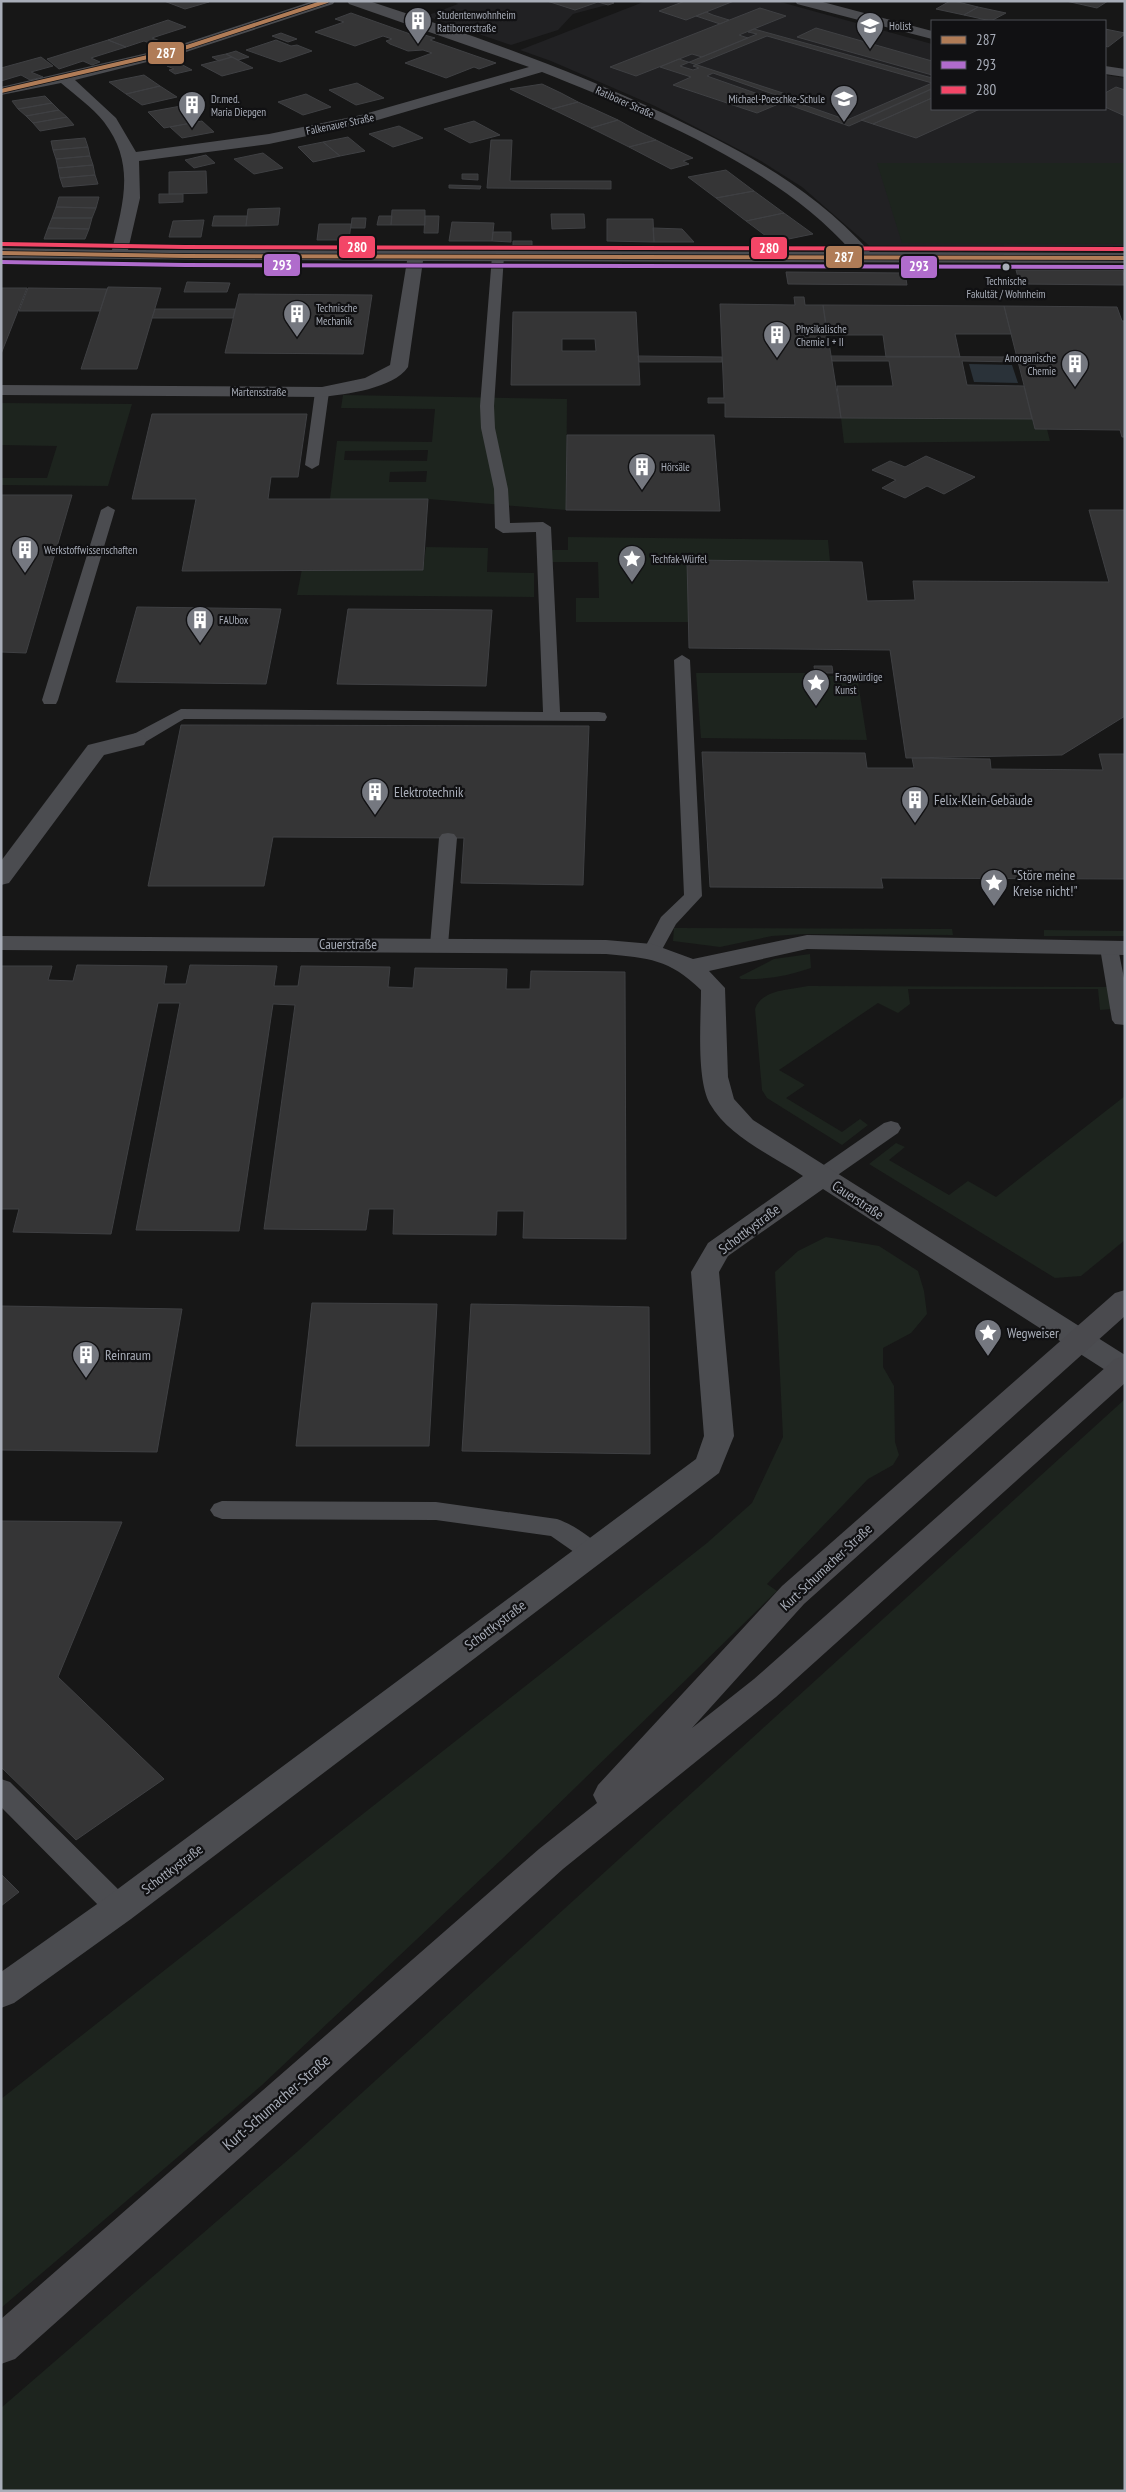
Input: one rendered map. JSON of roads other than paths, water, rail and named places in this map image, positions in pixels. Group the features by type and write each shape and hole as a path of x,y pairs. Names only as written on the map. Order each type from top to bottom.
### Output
{"main road":[{"name":"Kurt-Schumacher-Straße","path":"551,1859 793,1595 1125,1300"},
{"name":"Kurt-Schumacher-Straße","path":"1,2345 551,1859 765,1688 1124,1367"}],"street":[{"path":"1,91 64,78 186,47 328,1"},
{"name":"Ratiborer Straße","path":"354,1 443,30 544,67 637,106 750,161 795,190 830,217 865,256"},
{"path":"802,1 931,35"},
{"path":"269,4 294,12"},
{"name":"Falkenauer Straße","path":"131,157 269,139 364,119 544,67"},
{"path":"1106,70 1125,73"},
{"path":"64,78 111,121 131,157 132,198 119,255"},
{"path":"1,253 1125,258"},
{"name":"Martensstraße","path":"1,390 322,392 369,384 384,378 399,367 407,325 416,255"},
{"path":"1,878 30,836 96,750 136,740"},
{"path":"691,967 807,942 1117,948"},
{"name":"Cauerstraße","path":"1,943 580,946 652,951 691,967 713,988 716,1077 722,1102 744,1126 1124,1367"},
{"name":"Schottkystraße","path":"1,1992 119,1908 708,1466 719,1436 705,1272 718,1250 822,1176"}],"lane":[{"path":"498,256 487,406 488,428 501,489 503,528 543,527 552,717"},
{"path":"312,465 322,392"},
{"path":"50,700 108,510"},
{"path":"652,951 668,921 693,896 682,660"},
{"path":"136,740 181,714 599,717"},
{"path":"439,945 448,838"},
{"path":"1117,948 1122,1020"},
{"path":"822,1176 891,1128"},
{"path":"222,1510 436,1511 557,1528 592,1553"},
{"path":"1,1790 119,1908"}],"place":[{"name":"Studentenwohnheim Ratiborerstraße","path":"418,45"},
{"name":"Holist","path":"870,50"},
{"name":"Michael-Poeschke-Schule","path":"844,123"},
{"name":"Dr.med. Maria Diepgen","path":"192,129"},
{"name":"Technische Fakultät / Wohnheim","path":"1006,267"},
{"name":"Technische Mechanik","path":"297,338"},
{"name":"Physikalische Chemie I + II","path":"777,359"},
{"name":"Anorganische Chemie","path":"1075,388"},
{"name":"Hörsäle","path":"642,491"},
{"name":"Werkstoffwissenschaften","path":"25,574"},
{"name":"Techfak-Würfel","path":"632,583"},
{"name":"FAUbox","path":"200,644"},
{"name":"Fragwürdige Kunst","path":"816,707"},
{"name":"Elektrotechnik","path":"375,816"},
{"name":"Felix-Klein-Gebäude","path":"915,824"},
{"name":"\"Störe meine Kreise nicht!\"","path":"994,907"},
{"name":"Wegweiser","path":"988,1357"},
{"name":"Reinraum","path":"86,1379"}]}
